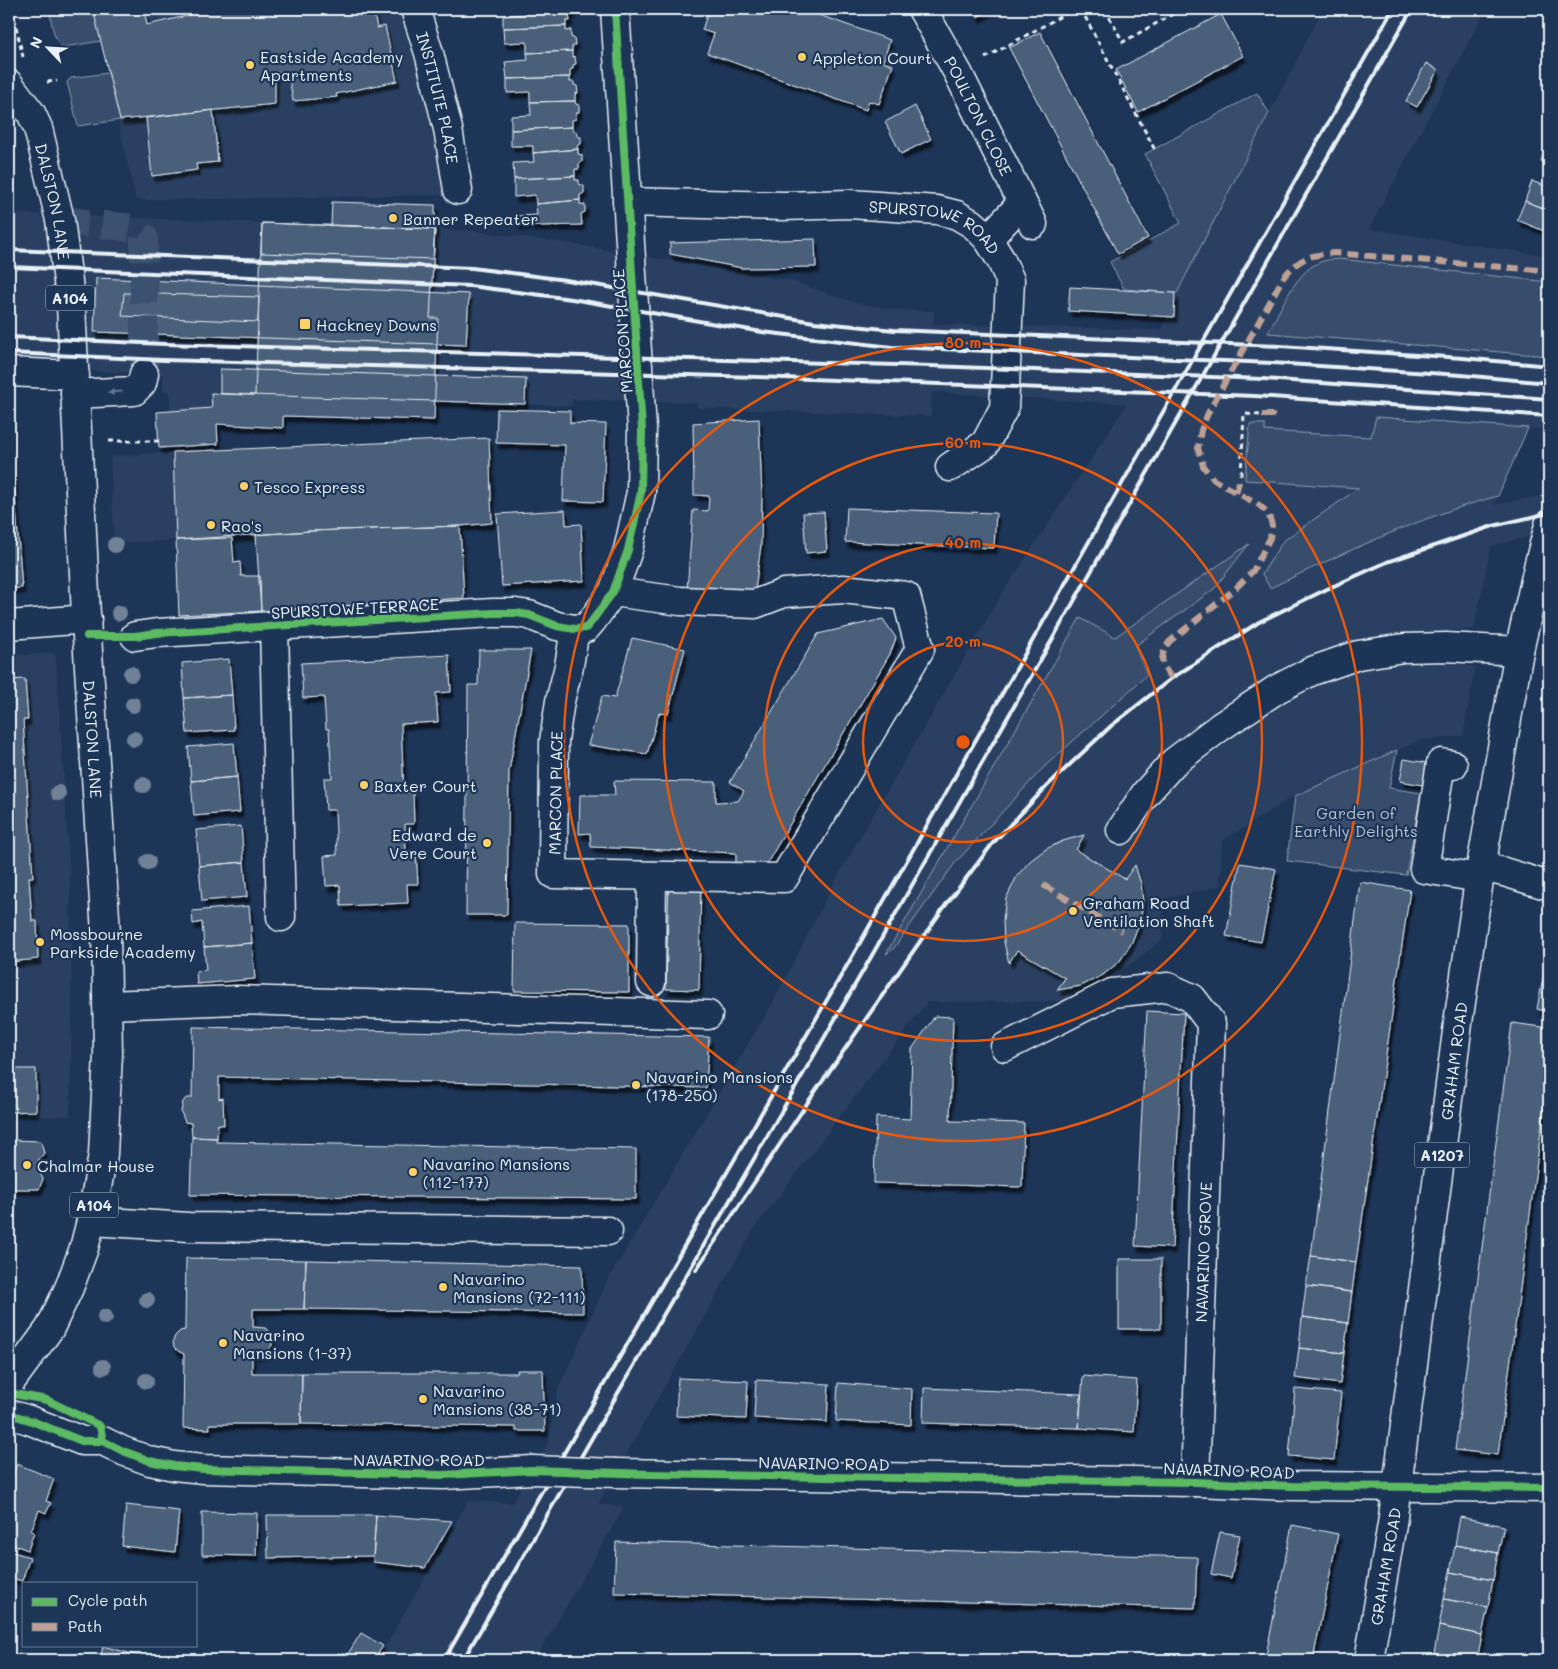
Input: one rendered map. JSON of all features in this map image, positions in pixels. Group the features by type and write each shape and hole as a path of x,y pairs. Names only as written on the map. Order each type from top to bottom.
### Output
{"street":[{"name":"INSTITUTE PLACE","path":"415,9 429,53 448,129 458,190"},
{"name":"MARCON PLACE","path":"613,592 680,601 754,604 784,593 843,589 906,596 920,649 784,878 553,874 554,741 574,630 586,628 613,592 628,550 641,492 642,430 614,9"},
{"name":"POULTON CLOSE","path":"922,9 958,73 1028,214 988,239"},
{"name":"DALSTON LANE","path":"9,1384 50,1328 69,1288 84,1248 91,1221 103,1154 108,1054 106,933 71,306 60,220 51,176 38,128 16,74"},
{"name":"SPURSTOWE ROAD","path":"627,202 784,206 850,204 937,210 957,215 974,225 988,239 1001,260 1010,280 1004,408 985,444 950,467"},
{"path":"9,372 75,385 134,391 142,384 144,374"},
{"name":"GRAHAM ROAD","path":"1369,1660 1392,1524 1459,1016 1480,872 1520,651 1549,525"},
{"name":"SPURSTOWE TERRACE","path":"135,636 157,633 508,613 529,615 557,626 574,630"},
{"path":"9,625 87,619"},
{"path":"274,626 281,917"},
{"path":"1121,830 1144,794 1174,762 1220,727 1277,689 1312,671 1358,656 1404,648 1446,646 1520,651"},
{"path":"1453,764 1441,763 1424,869 1504,872 1549,886"},
{"path":"651,982 652,876"},
{"name":"NAVARINO GROVE","path":"1005,1047 1112,992 1168,987 1192,998 1211,1023 1194,1482"},
{"path":"107,1005 238,1000 708,1015"},
{"path":"91,1221 189,1227 608,1231"},
{"name":"NAVARINO ROAD","path":"9,1414 29,1420 82,1442 103,1441 150,1461 203,1469 443,1475 532,1470 1194,1482 1396,1488 1549,1488"}],"path":[{"path":"12,9 16,74"},
{"path":"958,73 1074,9"},
{"path":"1081,9 1155,150"},
{"path":"1105,9 1122,42 1182,9"},
{"path":"1241,475 1244,414 1262,415"},
{"path":"101,442 159,441"}],"shaded area":[{"path":"93,9 398,9 434,120 444,195 136,200"},
{"path":"1323,9 1486,9 1369,229 1549,256 1549,430 1528,428 1494,505 1549,494 1549,532 1491,546 1474,629 1449,631 1445,662 1475,667 1463,736 1420,740 1296,799 1294,796 1222,841 1220,886 1164,899 1162,940 1119,973 1073,1001 927,1002 754,1229 598,1504 624,1507 535,1660 378,1660 468,1501 512,1503 548,1443 559,1387 608,1280 772,1004 840,872 1000,597 1127,404 932,392 931,416 697,408 697,403 572,399 572,406 435,401 434,420 284,416 283,428 218,424 218,444 159,448 157,412 170,410 170,392 163,391 163,374 9,367 9,213 475,231 572,244 792,281 837,297 867,305 896,310 934,311 933,324 1161,330 1177,293"},
{"path":"173,452 174,466 305,461 310,531 232,538 114,543 110,457"},
{"name":"Mossbourne Parkside Academy","path":"53,653 56,656 70,879 72,1005 70,1116 9,1117 9,656"}],"green space":[{"path":"49,9 93,9 101,41 65,47 61,45 55,36"},
{"path":"108,73 120,120 78,126 67,82 71,78"},
{"path":"1257,93 1269,113 1177,293 1124,289 1110,262 1181,223 1145,154"},
{"path":"1339,259 1549,282 1549,356 1268,333 1290,291 1306,272 1314,265 1326,260"},
{"path":"1376,417 1528,428 1498,496 1410,525 1270,588 1262,574 1283,541 1359,488 1245,480 1250,424 1265,424 1265,431 1371,437"},
{"path":"1249,544 1214,589 1135,646 1147,675 1044,767 955,863 893,949 886,954 1080,618 1115,637"},
{"name":"Garden of Earthly Delights","path":"1397,750 1389,788 1421,793 1406,875 1287,861 1295,796"}],"building":[{"name":"Eastside Academy Apartments","path":"93,9 144,9 147,25 217,9 373,9 377,28 385,26 397,81 336,94 337,97 293,101 288,71 275,73 275,104 120,120"},
{"path":"525,9 572,9 573,13 569,15 570,21 566,21 566,26 503,28 503,16 526,14"},
{"name":"Appleton Court","path":"709,9 802,9 890,40 883,62 893,65 879,104 869,101 866,110 707,53 714,34 702,30"},
{"path":"972,9 992,9 977,17"},
{"path":"1221,14 1243,56 1138,112 1116,70"},
{"path":"566,26 566,31 571,30 571,37 574,38 575,45 572,47 572,51 527,53 527,42 504,43 503,28"},
{"path":"1040,32 1148,238 1118,254 1009,48"},
{"path":"572,51 576,64 570,70 570,77 507,79 505,62 528,60 527,53"},
{"path":"1426,63 1438,70 1417,107 1406,101"},
{"path":"570,77 570,82 574,82 574,85 577,86 578,93 575,94 575,101 530,102 530,92 507,93 507,79"},
{"path":"575,101 579,105 579,112 576,113 576,119 572,120 572,127 511,130 511,116 531,115 530,102"},
{"path":"915,106 931,139 901,154 885,122"},
{"path":"213,110 218,162 196,164 197,170 152,176 146,118"},
{"path":"572,127 573,131 576,131 577,136 581,137 581,144 577,146 578,149 533,153 533,146 511,146 511,130"},
{"path":"1547,143 1549,144 1549,164 1541,161"},
{"path":"578,149 578,154 582,155 582,162 579,164 579,169 575,169 575,176 514,179 513,163 534,162 533,153"},
{"path":"575,176 575,180 579,180 579,184 584,186 584,193 580,195 580,200 536,204 535,195 514,197 514,179"},
{"path":"1532,181 1549,188 1549,211 1525,201"},
{"path":"580,200 580,204 585,205 585,212 581,214 582,225 540,226 516,224 516,216 537,215 536,204"},
{"path":"1525,201 1549,211 1549,233 1517,220"},
{"path":"332,202 435,205 435,229 331,225"},
{"path":"262,223 435,229 433,259 261,253"},
{"path":"262,223 435,229 430,318 438,318 434,420 283,416 283,428 217,424 218,444 159,448 157,412 212,408 211,393 255,395"},
{"path":"815,239 816,267 742,268 670,254 670,243"},
{"path":"96,278 469,294 466,345 94,332"},
{"path":"1070,287 1175,293 1174,317 1068,311"},
{"path":"124,293 259,297 258,322 122,316"},
{"path":"220,369 526,379 525,404 220,394"},
{"path":"497,409 570,411 570,423 606,424 603,502 563,501 565,445 496,443"},
{"path":"10,413 12,456 9,456"},
{"path":"759,419 762,497 761,545 755,590 687,591 693,510 708,511 709,496 694,495 693,423"},
{"path":"489,438 492,523 460,526 310,531 176,540 173,452"},
{"path":"9,456 12,456 22,588 9,589"},
{"path":"847,508 996,513 994,548 845,542"},
{"path":"565,510 566,525 581,524 584,581 502,586 497,514"},
{"path":"824,512 827,551 806,553 803,513"},
{"path":"460,526 464,598 261,611 256,535 310,531"},
{"path":"232,538 234,563 240,562 241,576 260,576 261,611 179,615 176,540"},
{"path":"883,619 896,638 890,654 766,865 736,864 736,853 591,847 590,833 579,834 580,795 615,795 614,781 716,782 716,802 738,801 744,791 730,782 818,634"},
{"path":"632,638 685,649 668,714 659,713 647,754 588,745 602,696 615,698"},
{"name":"Edward de Vere Court","path":"479,650 531,650 509,771 507,915 466,915 468,685 478,685"},
{"name":"Baxter Court","path":"449,655 451,692 436,693 438,722 401,724 404,793 413,792 414,824 405,824 406,851 416,850 418,884 407,884 408,903 341,906 340,885 326,886 324,856 337,855 335,810 326,810 324,778 332,778 329,729 326,729 324,697 303,698 301,663"},
{"path":"229,659 232,695 184,698 182,663"},
{"path":"25,679 28,720 23,720 33,877 29,877 32,921 37,921 38,959 9,962 9,680"},
{"path":"232,695 234,730 187,733 184,698"},
{"path":"234,743 237,777 191,781 188,747"},
{"path":"1404,759 1427,763 1423,785 1400,781"},
{"path":"237,777 240,812 194,816 191,781"},
{"path":"241,826 244,862 199,866 196,830"},
{"name":"Graham Road Ventilation Shaft","path":"1084,835 1076,850 1125,879 1135,865 1141,884 1143,902 1140,922 1131,944 1119,962 1103,975 1081,986 1057,990 1065,978 1017,950 1009,963 1004,942 1003,920 1006,899 1017,876 1030,861 1046,849 1063,841"},
{"path":"244,862 247,897 202,901 199,866"},
{"path":"1240,863 1276,869 1261,942 1226,936"},
{"path":"669,878 701,879 699,990 666,989"},
{"path":"1360,882 1410,890 1356,1262 1311,1256"},
{"path":"249,906 252,943 204,947 202,922 193,924 192,911"},
{"path":"515,923 629,924 629,992 514,991"},
{"path":"252,943 255,979 197,984 196,971 206,970 204,947"},
{"path":"1549,948 1549,1012 1537,1009"},
{"path":"1147,1011 1184,1013 1172,1248 1135,1246"},
{"path":"935,1016 953,1017 950,1121 1024,1123 1022,1187 874,1183 876,1117 910,1119 912,1049"},
{"path":"1512,1023 1549,1028 1549,1071 1498,1455 1455,1450"},
{"name":"Navarino Mansions (178-250)","path":"193,1027 709,1037 706,1088 219,1077 219,1099 223,1098 224,1125 218,1124 217,1138 192,1137 191,1123 185,1122 181,1112 186,1098 192,1098"},
{"path":"9,1069 36,1069 36,1111 9,1112"},
{"name":"Navarino Mansions (112-177)","path":"192,1137 217,1138 216,1142 636,1149 636,1199 190,1195"},
{"name":"Chalmar House","path":"11,1140 41,1141 44,1153 38,1161 40,1161 40,1169 38,1169 43,1179 39,1189 13,1189"},
{"path":"1311,1256 1356,1262 1352,1292 1306,1286"},
{"name":"Navarino Mansions (1-37)","path":"186,1258 306,1260 304,1309 253,1309 253,1327 265,1328 271,1333 272,1346 264,1354 252,1353 252,1373 302,1373 301,1424 209,1424 210,1429 183,1428 184,1354 174,1347 173,1341 180,1331 185,1330"},
{"path":"1119,1259 1161,1259 1161,1329 1119,1329"},
{"name":"Navarino Mansions (72-111)","path":"306,1260 582,1266 583,1313 304,1309"},
{"path":"1306,1286 1352,1292 1348,1323 1302,1317"},
{"path":"1302,1317 1348,1323 1344,1353 1299,1348"},
{"path":"1299,1348 1344,1353 1340,1384 1295,1378"},
{"name":"Navarino Mansions (38-71)","path":"517,1370 543,1370 545,1431 516,1431 516,1427 301,1424 302,1373 518,1373"},
{"path":"1083,1376 1137,1380 1134,1432 1079,1428"},
{"path":"678,1378 748,1381 746,1419 676,1416"},
{"path":"756,1380 829,1384 827,1422 754,1418"},
{"path":"838,1383 912,1389 911,1425 836,1421"},
{"path":"924,1388 1081,1394 1079,1428 923,1423"},
{"path":"1295,1389 1341,1393 1334,1460 1289,1456"},
{"path":"17,1464 54,1479 46,1501 51,1503 46,1513 39,1510 31,1531 34,1532 28,1550 9,1543 9,1486"},
{"path":"126,1505 179,1511 175,1552 122,1546"},
{"path":"202,1512 257,1513 256,1556 202,1555"},
{"path":"267,1515 376,1515 373,1556 268,1558"},
{"path":"376,1515 452,1521 425,1568 373,1562"},
{"path":"1460,1517 1504,1526 1498,1553 1455,1545"},
{"path":"1292,1525 1338,1534 1313,1660 1265,1660"},
{"path":"1220,1532 1240,1535 1231,1578 1211,1574"},
{"path":"616,1542 1197,1557 1195,1608 614,1593"},
{"path":"1455,1545 1498,1553 1493,1580 1450,1572"},
{"path":"9,1551 30,1557 22,1581 9,1577"},
{"path":"1450,1572 1493,1580 1488,1607 1444,1599"},
{"path":"1444,1599 1488,1607 1482,1635 1439,1626"},
{"path":"1439,1626 1482,1635 1477,1660 1434,1654"},
{"path":"361,1633 383,1646 374,1660 344,1660"},
{"path":"103,1646 154,1660 100,1660"},
{"path":"1162,1654 1182,1659 1182,1660 1160,1660"},
{"path":"1434,1654 1467,1660 1432,1660"}],"tunnel":[{"path":"60,220 133,228 144,237 144,374"}],"railway":[{"path":"444,1660 849,962 1393,9"},
{"path":"463,1660 863,971 1412,9"},
{"path":"9,250 472,268 566,280 814,322 894,330 1280,346 1463,358 1549,366"},
{"path":"9,267 470,286 572,299 762,332 892,347 1272,363 1461,375 1549,383"},
{"path":"9,337 164,344 932,366 1263,379 1549,399"},
{"path":"9,353 164,360 758,377 1255,396 1549,416"},
{"path":"696,1270 810,1099 942,910 993,843 1047,786 1111,726 1172,678 1259,622 1387,562 1493,526 1549,513"}],"marked path":[{"path":"1172,678 1162,661 1169,642 1236,588 1253,571 1270,538 1272,525 1268,513 1259,505 1214,480 1203,466 1198,448 1201,430 1208,413 1283,278 1289,271 1305,259 1334,253 1549,271"},
{"path":"1262,415 1272,415 1273,409"},
{"path":"1236,493 1241,475"},
{"path":"1043,885 1122,931"}],"cycle path":[{"path":"87,636 135,636 157,633 493,613 529,615 557,626 575,629 586,628 592,621 613,592 628,550 641,492 642,429 615,9"},
{"path":"9,1393 47,1400 100,1426 103,1441"},
{"path":"9,1414 82,1441 103,1441 150,1461 203,1469 443,1475 532,1470 650,1474 1195,1482 1291,1486 1549,1488"}],"place":[{"name":"Appleton Court","path":"802,57"},
{"name":"Eastside Academy Apartments","path":"250,65"},
{"name":"Banner Repeater","path":"393,218"},
{"name":"Hackney Downs","path":"305,324"},
{"name":"Tesco Express","path":"244,486"},
{"name":"Rao's","path":"211,525"},
{"name":"Baxter Court","path":"364,785"},
{"name":"Edward de Vere Court","path":"487,843"},
{"name":"Graham Road Ventilation Shaft","path":"1073,911"},
{"name":"Mossbourne Parkside Academy","path":"40,942"},
{"name":"Navarino Mansions (178-250)","path":"636,1085"},
{"name":"Chalmar House","path":"27,1165"},
{"name":"Navarino Mansions (112-177)","path":"413,1172"},
{"name":"Navarino Mansions (72-111)","path":"443,1287"},
{"name":"Navarino Mansions (1-37)","path":"223,1343"},
{"name":"Navarino Mansions (38-71)","path":"423,1399"}]}
